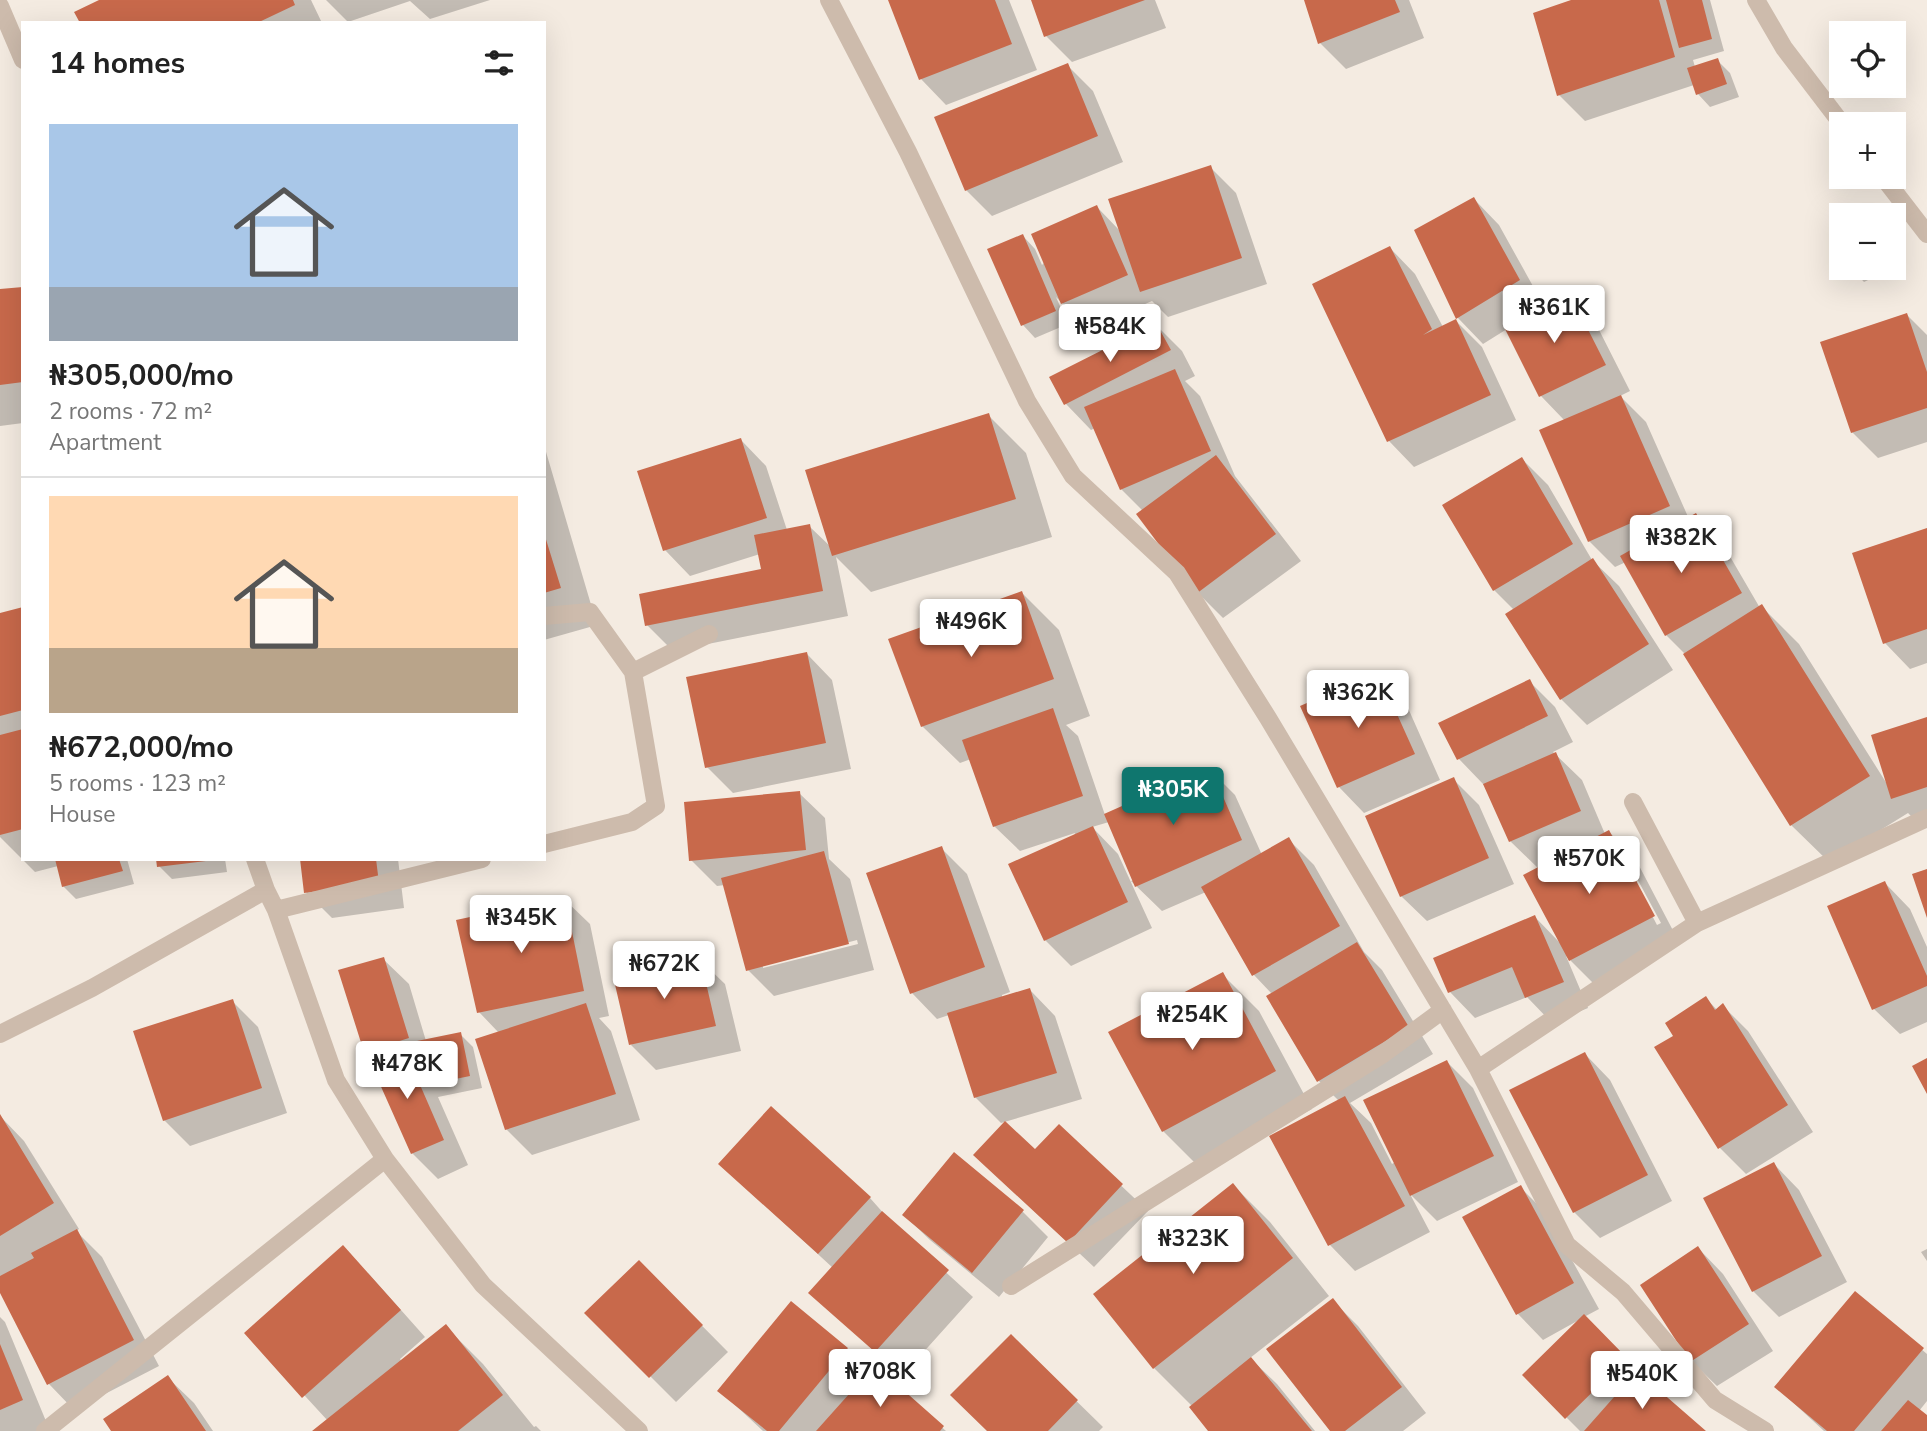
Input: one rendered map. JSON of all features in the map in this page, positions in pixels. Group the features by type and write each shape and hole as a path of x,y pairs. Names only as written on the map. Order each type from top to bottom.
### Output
{"street":[{"path":"829,0 908,152 1027,401 1073,476 1177,573 1268,718 1478,1069 1567,1245 1623,1292 1715,1399 1765,1431"},
{"path":"1756,0 1784,48 1833,112"},
{"path":"0,6 21,55"},
{"path":"1892,189 1927,234"},
{"path":"546,616 590,612 633,671 656,806 632,822 546,844"},
{"path":"633,671 709,634"},
{"path":"1633,802 1697,923"},
{"path":"1478,1069 1697,923 1927,818"},
{"path":"256,861 337,1080 385,1159 483,1285 639,1431"},
{"path":"276,910 474,861"},
{"path":"0,1034 92,988 266,890"},
{"path":"1011,1286 1383,1054 1443,1010"},
{"path":"45,1431 385,1159"}],"building":[{"path":"99,0 293,0 295,5 261,21 79,21 74,12"},
{"path":"888,0 995,0 1012,44 919,80"},
{"path":"1031,0 1145,0 1044,37"},
{"path":"1304,0 1395,0 1400,12 1318,44"},
{"path":"1571,0 1659,0 1675,57 1557,96 1533,13"},
{"path":"1666,0 1702,0 1712,39 1679,48"},
{"path":"1718,58 1727,84 1696,95 1687,68"},
{"path":"1068,63 1098,136 965,191 934,117"},
{"path":"1211,165 1242,258 1140,292 1108,199"},
{"path":"1474,197 1520,280 1456,319 1414,230"},
{"path":"1097,205 1128,275 1061,304 1031,234"},
{"path":"1023,234 1056,311 1021,326 987,249"},
{"path":"1390,246 1432,329 1423,335 1456,319 1491,395 1387,442 1312,284"},
{"path":"21,287 21,382 0,385 0,289"},
{"path":"1569,292 1606,365 1539,397 1503,325"},
{"path":"1907,313 1927,372 1927,408 1851,433 1820,342"},
{"path":"1156,323 1171,350 1064,405 1049,377"},
{"path":"1175,369 1211,451 1120,490 1084,407"},
{"path":"1621,395 1670,506 1588,542 1539,430"},
{"path":"989,413 1016,499 832,556 805,470"},
{"path":"741,438 767,518 663,551 637,471"},
{"path":"1216,455 1276,534 1196,594 1136,514"},
{"path":"1522,457 1573,544 1493,591 1442,505"},
{"path":"1696,513 1742,593 1665,636 1620,556"},
{"path":"810,524 823,591 645,626 639,594 761,569 754,535"},
{"path":"1927,528 1927,629 1883,644 1852,553"},
{"path":"546,539 561,588 546,592"},
{"path":"1593,558 1649,644 1560,700 1505,614"},
{"path":"1022,591 1054,679 921,727 888,639"},
{"path":"1762,604 1870,776 1790,826 1683,654"},
{"path":"21,608 21,711 0,716 0,613"},
{"path":"807,652 826,743 705,768 686,677"},
{"path":"1378,672 1415,754 1337,788 1300,706"},
{"path":"1530,679 1548,716 1457,760 1438,723"},
{"path":"1053,708 1083,796 993,827 962,740"},
{"path":"1927,717 1927,787 1891,799 1871,735"},
{"path":"21,730 21,830 0,835 0,735"},
{"path":"1556,752 1581,811 1509,842 1483,784"},
{"path":"1210,767 1242,840 1135,887 1104,814"},
{"path":"1454,777 1489,858 1400,897 1365,816"},
{"path":"800,791 806,850 689,861 684,802"},
{"path":"1093,826 1128,902 1044,941 1008,864"},
{"path":"1609,830 1655,916 1569,961 1523,875"},
{"path":"1289,837 1340,926 1252,976 1201,887"},
{"path":"942,846 985,967 910,994 866,873"},
{"path":"824,851 849,944 746,971 721,878"},
{"path":"56,861 120,861 123,871 62,887"},
{"path":"156,861 206,861 157,867"},
{"path":"300,861 376,861 379,883 304,893"},
{"path":"1927,869 1927,918 1912,874"},
{"path":"1885,881 1927,976 1927,986 1872,1010 1827,906"},
{"path":"565,897 584,991 477,1013 456,920"},
{"path":"1535,915 1564,982 1525,998 1512,967 1448,993 1433,958"},
{"path":"1357,942 1409,1027 1317,1082 1266,996"},
{"path":"384,957 409,1038 364,1052 338,970"},
{"path":"700,957 716,1026 629,1045 613,976"},
{"path":"1223,972 1276,1071 1162,1132 1108,1032"},
{"path":"1030,988 1057,1073 974,1098 947,1013"},
{"path":"1706,996 1715,1010 1723,1003 1788,1105 1718,1149 1654,1047 1673,1036 1665,1023"},
{"path":"233,999 262,1088 163,1121 133,1031"},
{"path":"586,1003 616,1094 505,1130 475,1039"},
{"path":"461,1032 470,1076 426,1085 417,1041"},
{"path":"404,1048 444,1140 411,1154 370,1062"},
{"path":"1585,1052 1648,1175 1573,1213 1509,1090"},
{"path":"1927,1058 1927,1094 1912,1066"},
{"path":"1447,1060 1494,1156 1410,1196 1363,1100"},
{"path":"1345,1096 1405,1206 1328,1246 1269,1136"},
{"path":"771,1106 871,1197 818,1254 718,1164"},
{"path":"0,1114 54,1203 0,1236"},
{"path":"1005,1121 1035,1149 1059,1124 1123,1184 1068,1243 973,1155"},
{"path":"954,1152 1024,1210 972,1273 902,1215"},
{"path":"1774,1162 1822,1256 1752,1292 1703,1198"},
{"path":"1233,1183 1293,1258 1153,1369 1093,1294"},
{"path":"1521,1185 1574,1283 1516,1315 1462,1217"},
{"path":"882,1211 949,1270 875,1352 808,1293"},
{"path":"77,1229 134,1340 47,1385 0,1293 0,1276 34,1258 31,1253"},
{"path":"343,1245 401,1310 302,1398 244,1333"},
{"path":"1698,1246 1749,1324 1690,1362 1640,1285"},
{"path":"639,1260 703,1325 649,1378 584,1313"},
{"path":"1855,1291 1924,1348 1854,1431 1827,1431 1774,1387"},
{"path":"1333,1298 1402,1387 1345,1431 1330,1431 1266,1349"},
{"path":"791,1301 848,1348 779,1431 767,1431 717,1391"},
{"path":"1584,1314 1627,1358 1565,1419 1522,1375"},
{"path":"446,1324 503,1395 458,1431 312,1431"},
{"path":"1011,1334 1078,1400 1048,1431 987,1431 950,1395"},
{"path":"0,1344 23,1400 0,1410"},
{"path":"1251,1357 1312,1431 1208,1431 1189,1407"},
{"path":"875,1365 944,1426 940,1431 816,1431"},
{"path":"1637,1371 1706,1431 1584,1431"},
{"path":"168,1375 206,1431 111,1431 103,1419"},
{"path":"1908,1400 1927,1415 1927,1431 1881,1431"}]}
